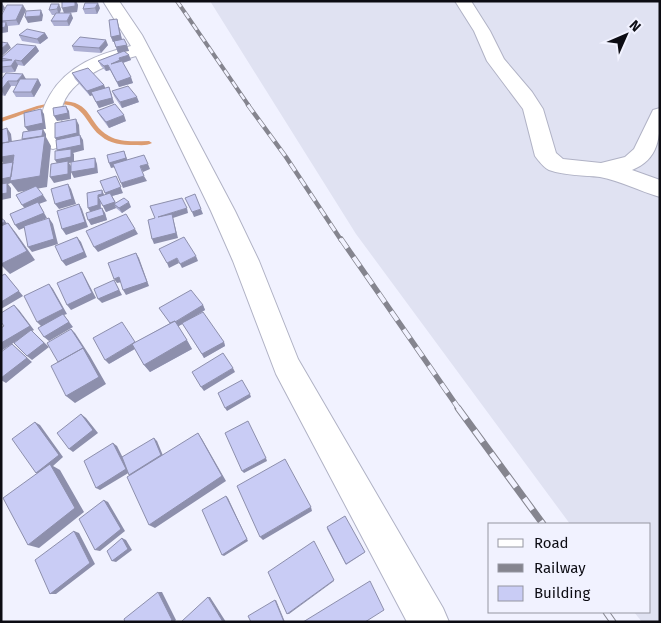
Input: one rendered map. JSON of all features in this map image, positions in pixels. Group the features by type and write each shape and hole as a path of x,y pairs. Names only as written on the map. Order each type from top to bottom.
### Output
{"street":[{"path":"111,1 141,50 230,228 246,262 286,365 429,622"},
{"path":"463,1 482,31 496,61 525,96 533,109 546,156 555,164 570,168 600,170 637,179 660,189"},
{"path":"53,142 51,112 63,87 74,77 98,62 115,55 141,50"},
{"path":"600,170 625,165 637,160 645,152 660,114"}],"shaded area":[{"path":"210,1 660,1 660,622 642,622 635,613 651,613 651,523 569,523 356,234"}],"building":[{"path":"62,1 75,1 75,6 62,8"},
{"path":"85,3 98,3 95,8 83,9"},
{"path":"51,4 59,4 57,9 49,10"},
{"path":"7,5 23,5 16,20 1,21 1,16"},
{"path":"41,10 40,16 25,17 26,11"},
{"path":"56,13 71,13 67,21 51,21"},
{"path":"117,19 120,35 111,37 109,20"},
{"path":"1,22 6,22 5,27 1,28"},
{"path":"27,29 45,33 37,39 19,35"},
{"path":"80,37 106,40 99,48 72,46"},
{"path":"124,39 127,45 116,47 114,41"},
{"path":"1,42 8,43 1,49"},
{"path":"17,44 36,46 21,61 15,60 11,66 1,67 1,61 12,60 1,58"},
{"path":"124,51 129,55 119,58 120,60 111,64 122,61 131,77 117,82 108,65 104,66 98,61"},
{"path":"88,68 104,85 87,91 72,73"},
{"path":"6,73 23,74 17,81 8,81 1,90 1,80"},
{"path":"20,79 38,79 31,92 13,92"},
{"path":"128,86 137,97 120,102 112,91"},
{"path":"109,87 112,98 96,102 91,92"},
{"path":"115,104 124,115 106,122 97,111"},
{"path":"66,106 68,113 54,116 53,108"},
{"path":"41,109 43,123 25,127 24,113"},
{"path":"76,119 77,133 55,138 55,123"},
{"path":"7,128 9,142 2,143 1,147 1,130"},
{"path":"43,129 42,136 22,139 23,132"},
{"path":"80,135 81,145 57,150 56,140"},
{"path":"45,136 40,176 10,181 14,155 1,157 2,143"},
{"path":"71,149 71,157 55,160 55,151"},
{"path":"124,151 126,158 109,163 107,155"},
{"path":"144,155 148,164 140,166 144,176 121,183 113,164"},
{"path":"95,158 95,168 71,172 71,162"},
{"path":"68,161 68,174 50,177 51,164"},
{"path":"13,162 11,177 1,179 1,164"},
{"path":"116,176 121,187 105,193 100,181"},
{"path":"7,183 7,193 1,194 1,184"},
{"path":"68,184 72,199 55,204 51,189"},
{"path":"36,186 43,195 22,205 16,195"},
{"path":"102,190 102,194 98,195 98,205 88,208 87,193"},
{"path":"110,193 115,202 103,206 98,197"},
{"path":"195,194 201,209 192,212 185,198"},
{"path":"124,198 129,202 119,208 114,204"},
{"path":"182,198 187,208 158,217 172,214 176,233 152,239 148,220 155,218 150,206"},
{"path":"38,202 44,213 15,225 10,214"},
{"path":"79,204 85,222 62,229 57,211"},
{"path":"102,208 104,215 88,220 86,213"},
{"path":"126,214 135,229 94,247 86,231"},
{"path":"49,218 54,239 28,247 24,226"},
{"path":"8,223 27,251 1,264 1,226"},
{"path":"77,237 84,252 62,261 55,246"},
{"path":"184,237 196,256 180,264 177,258 167,263 159,249"},
{"path":"136,253 147,282 123,290 119,277 114,279 108,263"},
{"path":"82,272 92,293 67,305 57,283"},
{"path":"5,274 19,291 1,302 1,276"},
{"path":"114,280 119,290 98,299 94,289"},
{"path":"49,284 63,309 37,322 24,296"},
{"path":"191,290 203,305 175,322 170,323 159,308"},
{"path":"14,305 30,326 1,343 1,328 4,326 1,322 1,313"},
{"path":"203,312 224,342 202,354 182,323"},
{"path":"63,314 69,322 44,337 38,328"},
{"path":"175,321 187,340 144,365 132,344"},
{"path":"122,322 135,342 105,360 93,338"},
{"path":"71,329 84,349 58,362 47,343"},
{"path":"31,330 44,343 27,356 14,343"},
{"path":"12,344 27,358 1,378 1,352"},
{"path":"83,348 99,377 66,396 51,366"},
{"path":"223,353 233,368 201,387 192,372"},
{"path":"242,380 250,394 225,408 218,393"},
{"path":"81,414 93,430 69,449 57,433"},
{"path":"248,421 266,458 242,471 225,433"},
{"path":"35,422 59,455 36,473 12,439"},
{"path":"198,433 222,476 149,525 127,477"},
{"path":"154,438 161,455 129,475 122,457"},
{"path":"113,443 126,469 96,488 84,461"},
{"path":"285,459 311,507 260,537 237,486"},
{"path":"50,464 75,508 28,545 3,498"},
{"path":"226,496 247,539 222,555 202,510"},
{"path":"104,500 121,529 95,550 79,519"},
{"path":"345,516 365,552 346,564 327,527"},
{"path":"74,531 90,563 50,594 35,560"},
{"path":"122,538 128,549 112,561 107,551"},
{"path":"314,541 334,580 287,614 268,572"},
{"path":"370,581 384,610 365,622 303,622"},
{"path":"158,592 172,620 170,622 125,622 124,619"},
{"path":"208,597 223,622 182,622 182,621"},
{"path":"275,600 284,622 251,622 248,616"}],"waterway":[{"path":"1,120 39,107 69,103 80,107 96,128 108,138 122,143 149,143"}],"railway":[{"path":"177,1 249,106"},
{"path":"248,105 286,157 341,240"},
{"path":"341,239 459,409"},
{"path":"458,408 542,523"},
{"path":"607,613 613,622"}]}
